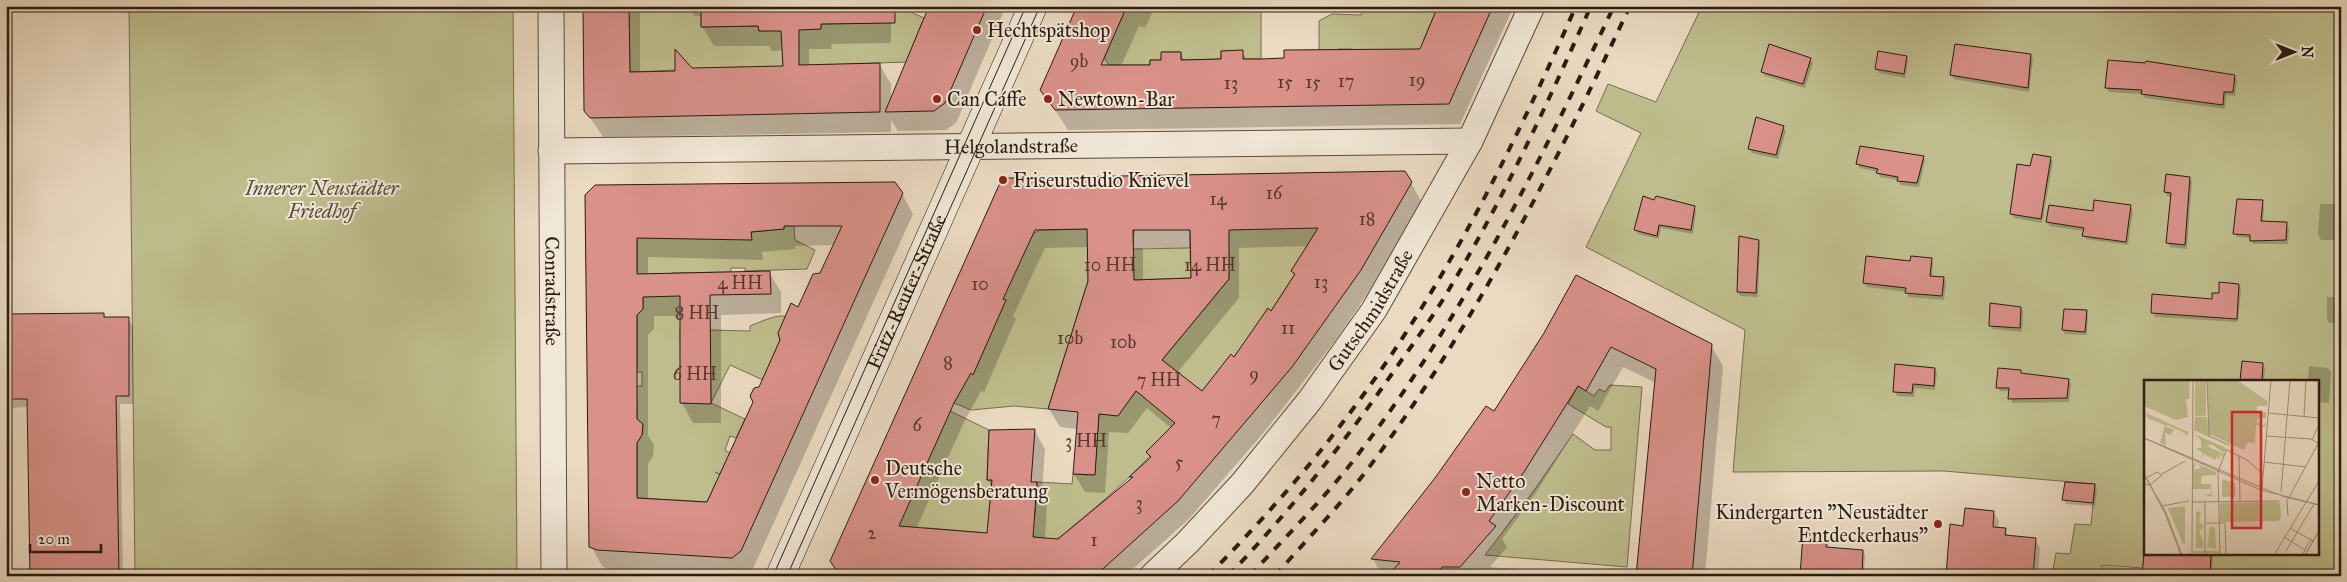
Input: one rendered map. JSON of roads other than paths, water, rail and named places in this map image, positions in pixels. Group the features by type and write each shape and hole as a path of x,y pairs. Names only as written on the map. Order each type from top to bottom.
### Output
{"main road":[{"name":"Fritz-Reuter-Straße","path":"780,576 1033,6"}],"street":[{"name":"Conradstraße","path":"551,6 554,576"},
{"name":"Gutschmidstraße","path":"1152,576 1188,543 1242,484 1310,400 1374,310 1470,141 1532,6"},
{"name":"Helgolandstraße","path":"551,151 1470,141"}],"tram line":[{"path":"773,576 1026,6"},
{"path":"787,576 1040,6"}],"railway":[{"path":"1208,576 1244,539 1311,462 1378,374 1411,324 1472,221 1500,168 1576,6"},
{"path":"1228,576 1296,501 1337,449 1418,338 1438,307 1471,252 1508,183 1591,6"},
{"path":"1250,576 1341,476 1392,408 1429,353 1496,241 1527,183 1614,6"},
{"path":"1275,576 1367,470 1443,360 1542,186 1630,6"}],"place":[{"name":"Hechtspätshop","path":"977,30"},
{"name":"Can Cáffe","path":"937,99"},
{"name":"Newtown-Bar","path":"1048,99"},
{"name":"Friseurstudio Knievel","path":"1003,180"},
{"name":"Deutsche Vermögensberatung","path":"875,480"},
{"name":"Netto Marken-Discount","path":"1466,492"},
{"name":"Kindergarten \"Neustädter Entdeckerhaus\"","path":"1938,524"}],"park label":[{"name":"Innerer Neustädter Friedhof","path":"322,200"}]}
